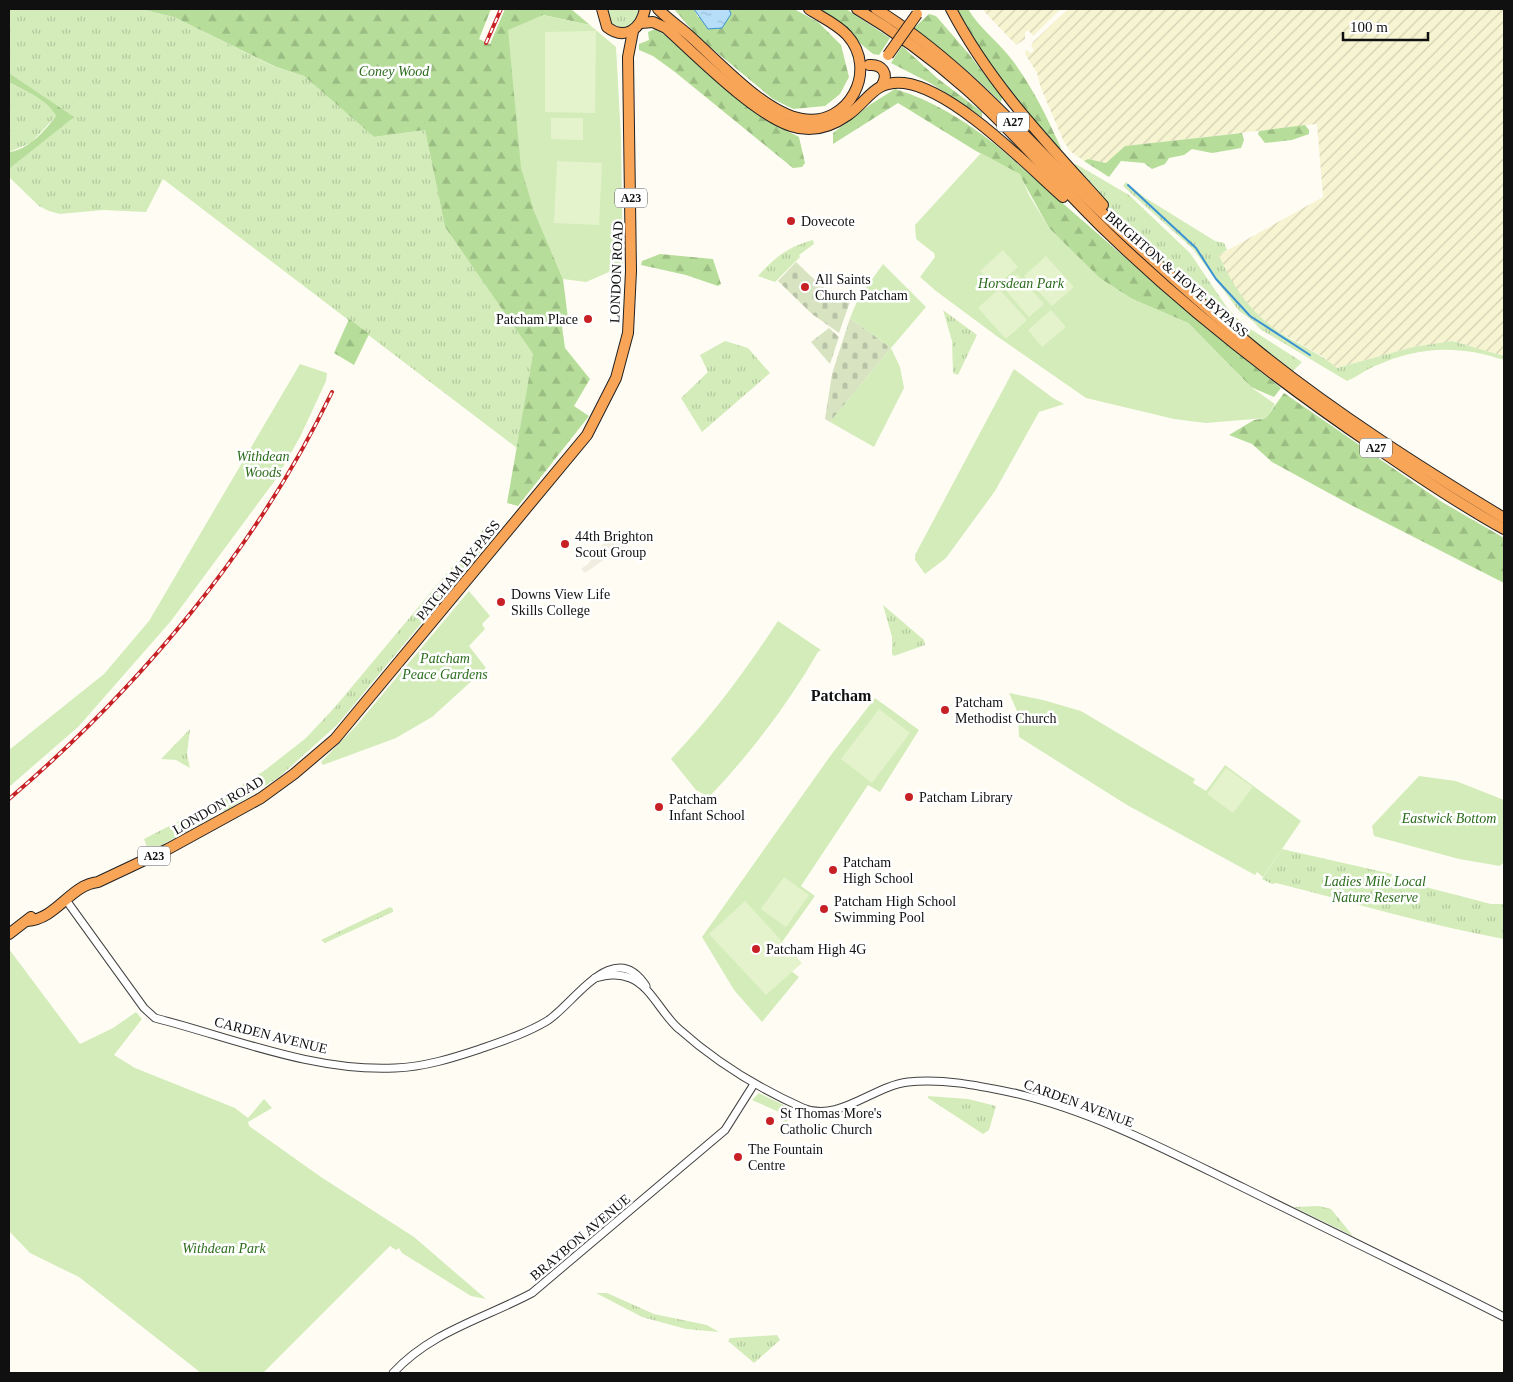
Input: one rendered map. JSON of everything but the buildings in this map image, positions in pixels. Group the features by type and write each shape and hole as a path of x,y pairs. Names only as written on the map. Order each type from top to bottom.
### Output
{"highway":[{"name":"LONDON ROAD","path":"602,9 604,23 616,33 625,45 628,57 632,177 631,298 628,333 620,367"},
{"path":"616,33 628,34 633,31 640,23 645,9"},
{"path":"658,9 767,102 787,114 815,119 829,114 842,106 855,94 864,72 888,55 919,10"},
{"path":"668,9 683,30"},
{"path":"809,9 846,34 864,72 868,88 881,83"},
{"name":"BRIGHTON & HOVE BYPASS","path":"857,9 918,49 966,89 1110,235 1160,281 1253,358 1324,412 1418,477 1504,529"},
{"name":"BRIGHTON & HOVE BYPASS","path":"876,9 928,45 977,86 1078,189 1140,248 1259,351 1330,404 1423,468 1504,518"},
{"name":"A27","path":"951,9 976,54 1021,114 1140,248"},
{"path":"640,23 654,22 666,28 745,97 773,117 791,126 817,129 833,124 849,114 881,83 888,55"},
{"path":"834,26 847,43 856,67 855,80 842,106"},
{"name":"LONDON ROAD","path":"628,57 633,31"},
{"path":"864,72 879,66 881,83"},
{"name":"A27","path":"881,83 913,84 956,107 980,124 1070,204 1110,235"},
{"name":"PATCHAM BY-PASS","path":"294,774 335,739 355,717 587,435 602,409 620,367"},
{"name":"LONDON ROAD","path":"9,934 38,910 58,900 76,898 98,882 168,849 261,798 294,774"}],"street":[{"name":"CARDEN AVENUE","path":"66,900 144,1008 155,1018 275,1052 334,1063 380,1068 414,1067 481,1049 531,1030 547,1021 595,978 610,969 621,968 630,970 640,978 650,995 676,1027 717,1060 754,1084 805,1109 817,1112 842,1108 892,1085 918,1081 955,1083 1030,1097 1099,1121 1164,1149 1504,1317"},
{"name":"BRAYBON AVENUE","path":"393,1373 413,1353 438,1335 499,1310 532,1293 725,1130 754,1084"}],"shaded area":[{"path":"982,9 1061,9 1033,36 1028,30 1025,33 1025,39 1016,45"},
{"path":"1068,9 1504,9 1504,356 1452,341 1413,347 1337,368 1322,356 1274,329 1255,312 1233,286 1219,255 1323,197 1317,124 1125,146 1106,163 1088,159 1084,161 1070,151 1063,140 1041,88 1037,73 1025,54 1026,50 1031,53 1034,50 1031,46 1033,42"},
{"path":"606,540 619,543 633,554 631,559 620,556 608,557 585,573 581,569 588,564"}],"green space":[{"path":"9,9 141,9 174,17 275,67 304,76 374,137 425,130 445,227 533,354 517,448 163,179 146,212 103,210 60,214 39,206 9,177 9,169 73,117 9,73"},
{"name":"Coney Wood","path":"141,9 491,9 479,39 490,44 505,9 571,9 590,25 543,15 533,208 563,279 568,318 561,319 565,348 590,379 574,406 589,416 518,506 507,503 533,354 445,227 425,130 374,137 304,76 276,67 174,17"},
{"path":"606,9 642,9 637,23 625,29 610,23"},
{"path":"674,9 694,9 698,17 731,14 729,9 794,9 818,22 841,45 849,77 840,94 825,106 793,109 773,99 697,36"},
{"path":"819,9 846,9 890,38 879,55 873,54"},
{"path":"954,9 968,9 978,23 1013,61 1045,114 1061,148 1058,151 1003,82"},
{"path":"929,14 936,16 968,53 1002,97 1001,102 969,72 914,28"},
{"path":"543,15 590,25 616,47 621,138 623,266 586,282 563,279 533,208 521,168 508,30"},
{"path":"655,29 668,37 762,118 799,137 805,163 802,167 793,168 675,72 653,56 639,50 639,44 649,40 648,32"},
{"path":"596,31 595,113 545,112 545,32"},
{"path":"902,46 937,78 982,112 982,117 932,84 891,63"},
{"path":"9,73 74,117 9,169 9,152 29,144 47,128 56,116 41,100 9,82"},
{"path":"9,82 41,100 56,116 31,143 9,152"},
{"path":"895,89 936,105 972,127 996,145 1207,329 1281,388 1274,397 1251,387 1188,323 1132,299 1087,268 1049,228 1019,174 976,151 898,103 833,144 833,133 871,104"},
{"path":"551,118 583,118 583,140 551,139"},
{"path":"1305,125 1309,130 1309,134 1292,140 1265,143 1258,134 1259,131"},
{"path":"1242,133 1244,140 1241,148 1212,153 1192,149 1184,155 1169,158 1165,164 1152,169 1144,163 1121,161 1109,177 1084,161 1088,159 1106,163 1125,146"},
{"name":"Horsdean Park","path":"981,153 1020,174 1029,195 1049,228 1101,279 1132,299 1188,323 1251,387 1275,404 1266,418 1206,423 1174,419 1086,398 998,337 920,277 935,257 934,253 916,239 915,225"},
{"path":"557,161 602,163 599,225 554,223"},
{"path":"1076,164 1129,195 1190,253 1228,309 1244,325 1302,362 1292,372 1243,333 1158,258 1067,165"},
{"path":"1126,182 1144,197 1215,241 1224,243 1227,250 1219,255 1238,291 1255,312 1275,329 1337,368 1413,347 1452,341 1504,356 1504,360 1455,350 1423,351 1392,359 1347,381 1260,329 1252,320 1239,311 1193,249 1123,186"},
{"path":"813,240 814,244 799,255 800,257 775,282 758,276 782,254"},
{"path":"1003,250 1018,267 995,287 980,271"},
{"path":"660,254 713,259 721,284 718,286 686,275 641,265 642,261"},
{"path":"1046,256 1074,287 1052,306 1024,276"},
{"path":"796,262 820,285 835,296 843,293 851,299 839,333 812,314 778,281"},
{"path":"883,264 926,307 891,348 850,318 858,299"},
{"path":"1017,274 1044,304 1029,317 1002,286"},
{"path":"999,289 1027,320 1006,339 978,308"},
{"path":"943,310 977,335 958,375 953,373 952,341"},
{"path":"1051,310 1066,327 1042,347 1028,330"},
{"path":"850,318 891,348 830,422 825,419 832,374"},
{"path":"349,319 369,334 354,365 334,353"},
{"path":"829,328 839,337 830,364 811,342"},
{"path":"725,341 748,348 770,373 702,432 681,398 708,372 700,355"},
{"path":"891,348 900,367 904,388 874,447 830,422"},
{"name":"Withdean Woods","path":"300,364 327,373 326,381 300,437 276,479 171,621 79,726 9,787 9,750 104,674 149,621"},
{"path":"1014,369 1064,404 1039,412 995,491 946,558 925,574 915,560 915,555"},
{"path":"1284,393 1442,502 1504,538 1504,583 1349,504 1272,462 1252,444 1229,435 1254,420 1266,418"},
{"path":"487,525 494,525 497,532 337,725 279,777 224,812 219,809 220,799 264,771 306,738 335,707"},
{"name":"Patcham Peace Gardens","path":"469,591 490,616 482,624 485,629 469,646 486,668 432,717 396,738 323,765 321,762 356,726"},
{"path":"883,605 924,640 925,645 894,656 892,654 892,637"},
{"path":"778,621 821,650 768,728 709,797 696,790 671,759 728,692"},
{"path":"1009,693 1081,711 1195,779 1193,783 1206,791 1225,765 1301,821 1263,877 1257,872 1255,875 1127,805 1019,737 1018,713"},
{"path":"875,698 919,730 880,792 868,785 801,886 815,896 772,956 799,977 762,1022 734,990 702,937 831,755"},
{"path":"879,709 910,733 872,783 841,759"},
{"path":"190,729 187,754 190,768 176,760 161,759"},
{"path":"1226,768 1253,787 1233,813 1207,794"},
{"name":"Eastwick Bottom","path":"1419,776 1456,781 1504,800 1504,862 1500,866 1459,859 1374,836 1372,826"},
{"path":"204,808 211,818 149,852 144,839"},
{"name":"Ladies Mile Local Nature Reserve","path":"1282,849 1392,874 1391,878 1491,904 1504,904 1504,939 1418,920 1276,883 1272,884 1262,879"},
{"path":"784,877 809,895 786,927 761,909"},
{"name":"Patcham High 4G","path":"745,901 802,963 766,995 709,934"},
{"path":"390,907 393,909 393,912 325,943 321,940"},
{"name":"Withdean Park","path":"9,949 80,1044 113,1028 136,1012 142,1019 114,1055 135,1068 235,1108 248,1118 264,1099 272,1108 248,1122 249,1126 321,1177 414,1237 486,1299 471,1296 402,1253 399,1248 396,1250 390,1246 263,1373 201,1373 79,1277 30,1253 9,1231"},
{"path":"759,1093 792,1109 782,1135 778,1133 786,1115 752,1100"},
{"path":"928,1096 968,1099 996,1106 989,1130 983,1134 928,1098"},
{"path":"1319,1206 1331,1209 1353,1236 1294,1207"},
{"path":"596,1293 607,1293 654,1314 707,1325 719,1332 686,1329 642,1317"},
{"path":"777,1335 780,1340 754,1363 728,1341 730,1338"}],"water":[{"path":"694,9 729,9 731,14 722,28 708,29"}],"waterway":[{"path":"1128,185 1196,248 1216,279 1250,316 1310,355"}],"railway":[{"path":"486,43 501,9"},
{"path":"9,799 104,710 192,612 268,506 302,450 332,392"}],"place":[{"name":"Dovecote","path":"791,221"},
{"name":"All Saints Church Patcham","path":"805,287"},
{"name":"Patcham Place","path":"588,319"},
{"name":"44th Brighton Scout Group","path":"565,544"},
{"name":"Downs View Life Skills College","path":"501,602"},
{"name":"Patcham Methodist Church","path":"945,710"},
{"name":"Patcham Library","path":"909,797"},
{"name":"Patcham Infant School","path":"659,807"},
{"name":"Patcham High School","path":"833,870"},
{"name":"Patcham High School Swimming Pool","path":"824,909"},
{"name":"Patcham High 4G","path":"756,949"},
{"name":"St Thomas More's Catholic Church","path":"770,1121"},
{"name":"The Fountain Centre","path":"738,1157"}],"district":[{"name":"Patcham","path":"841,695"}]}
